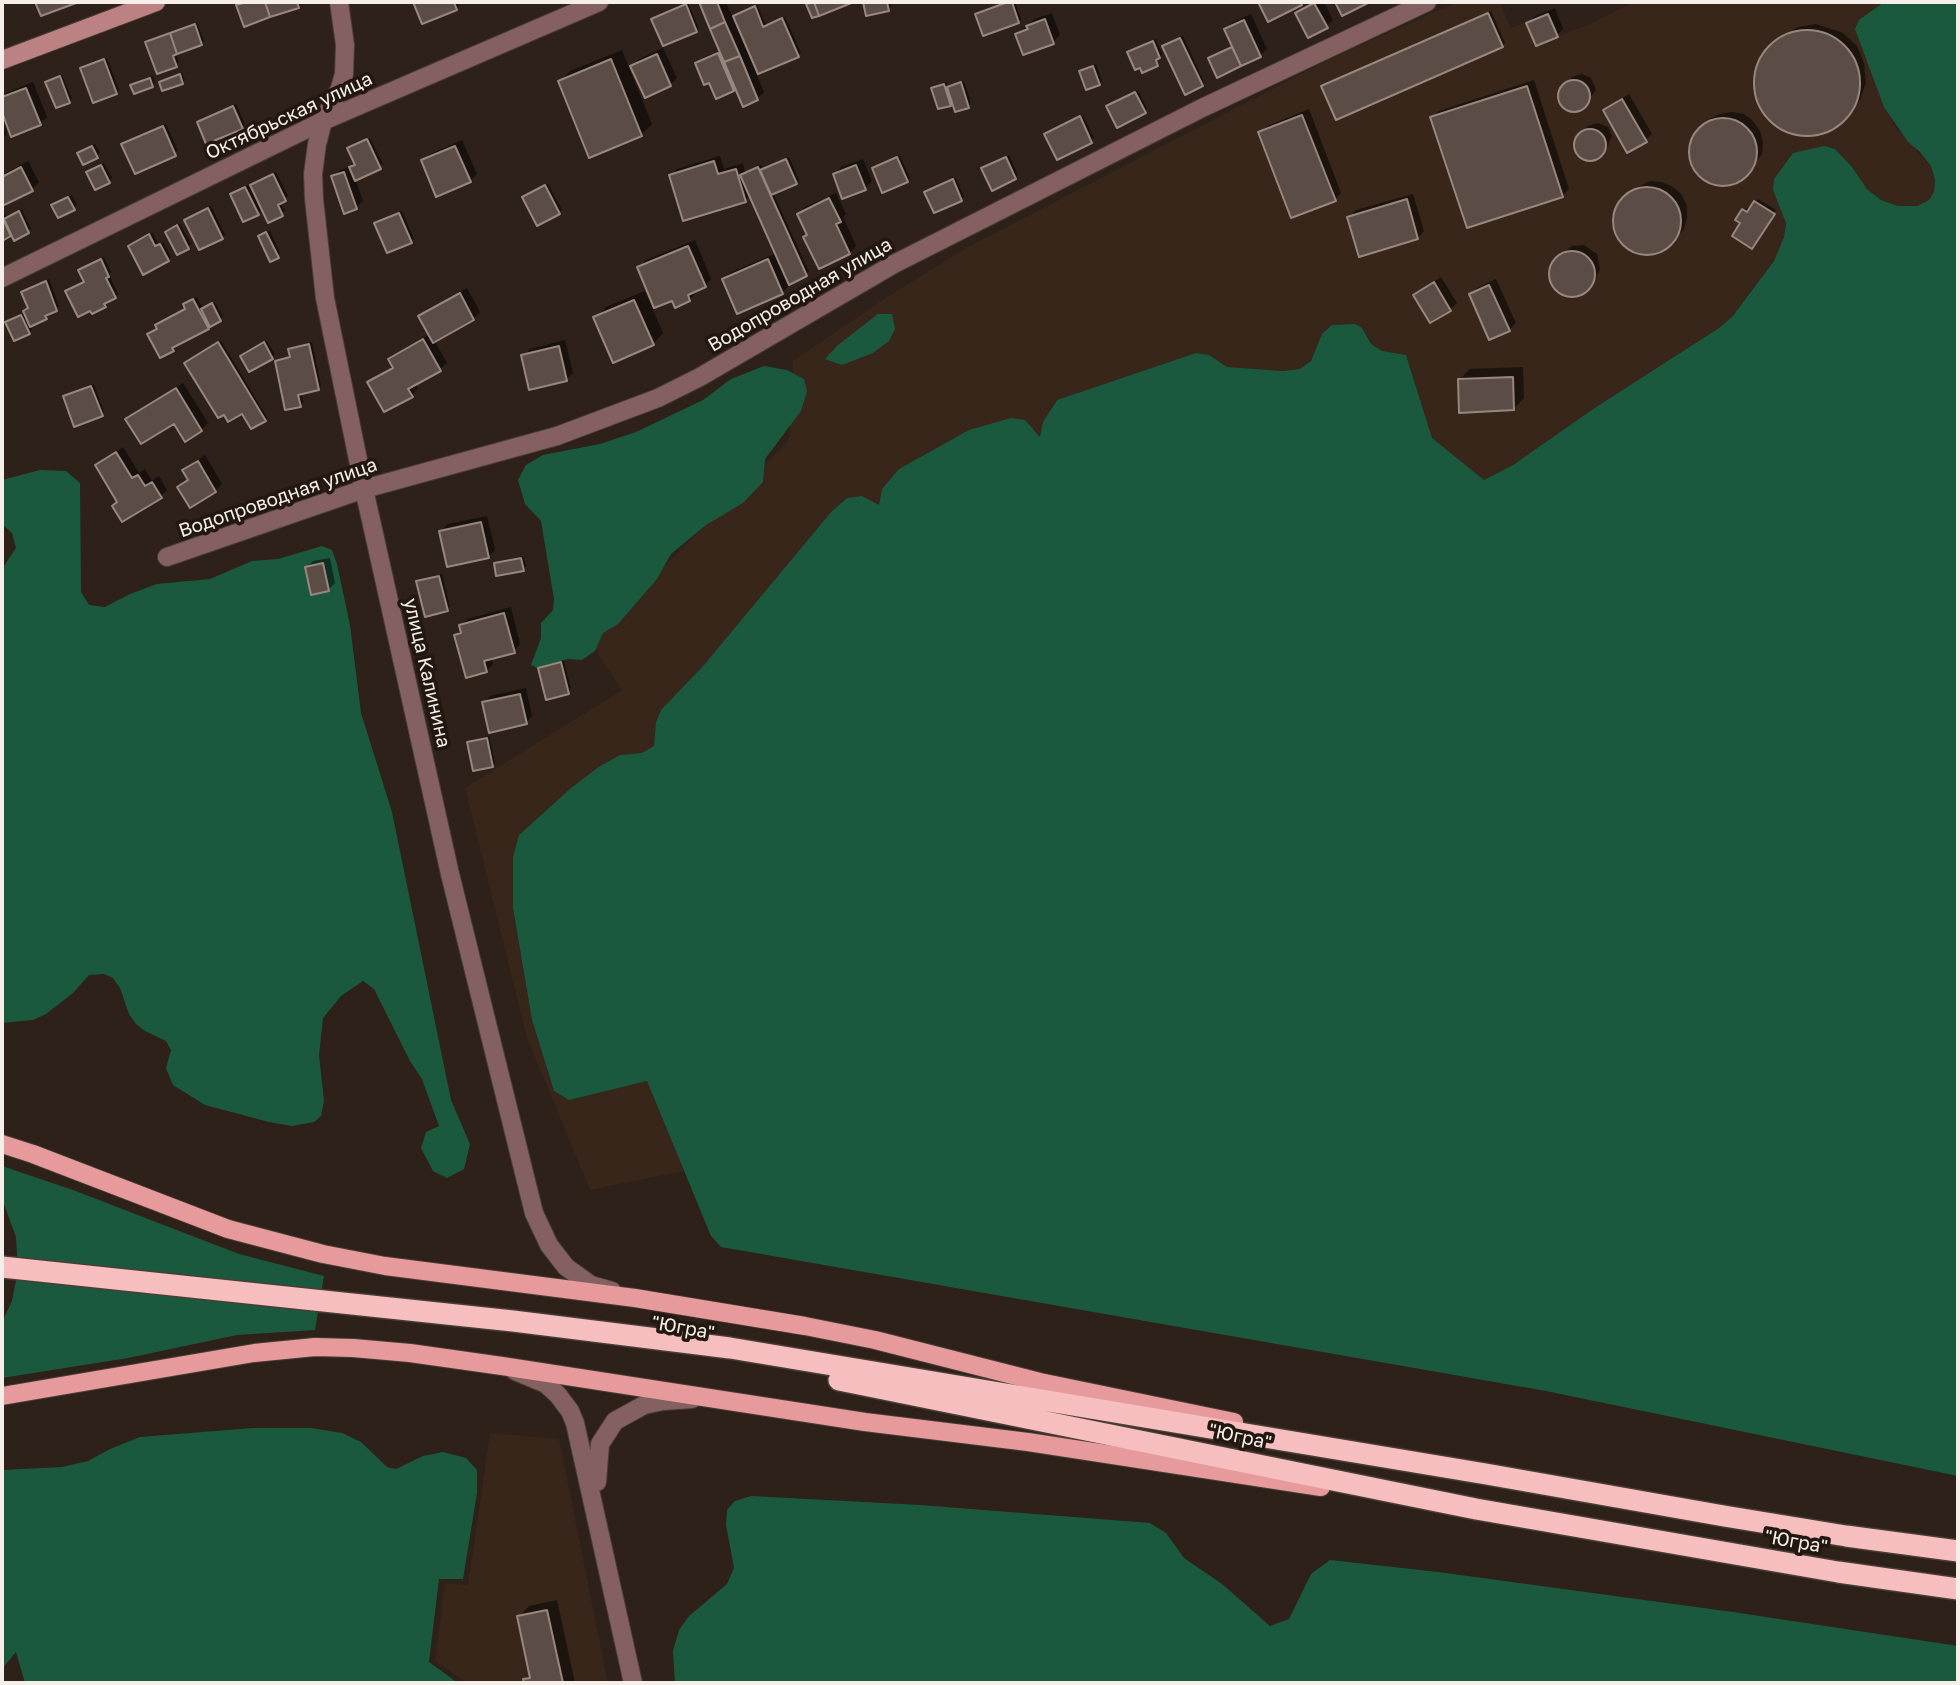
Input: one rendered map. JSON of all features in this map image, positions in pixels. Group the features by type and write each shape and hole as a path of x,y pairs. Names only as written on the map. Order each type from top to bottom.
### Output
{"highway":[{"name":"\"Югра\"","path":"2,1267 513,1321 730,1348 1832,1534 1958,1551"},
{"name":"\"Югра\"","path":"513,1321 951,1401 1476,1509 1838,1572 1958,1589"}],"main road":[{"path":"2,1144 228,1229 323,1255 385,1266 635,1298 863,1337 1040,1382 1486,1474"},
{"path":"2,1396 227,1358 315,1348 410,1353 864,1422 1028,1442 1476,1509"}],"street":[{"path":"2,60 156,2"},
{"name":"улица Калинина","path":"339,2 345,45 344,74 323,121 314,157 314,200 325,298 364,489 450,874 540,1230 557,1257 575,1275 592,1284 635,1298"},
{"name":"Октябрьская улица","path":"2,278 323,121 599,2"},
{"name":"Водопроводная улица","path":"167,557 364,489 557,436 659,398 894,264 1202,108 1427,2"},
{"path":"502,1366 546,1384 570,1411 580,1439 633,1683"},
{"path":"596,1513 597,1458 600,1444 615,1421 627,1413 654,1403 716,1398"}],"shaded area":[{"path":"1457,2 1500,2 1511,28 1549,12 1559,36 1634,2 1884,2 1859,20 1894,125 1931,166 1935,180 1934,192 1929,200 1917,206 1898,206 1881,200 1867,189 1835,149 1793,153 1774,179 1786,223 1784,237 1774,261 1732,317 1513,465 1484,480 1432,438 1406,355 1382,351 1371,344 1362,328 1322,334 1311,361 1300,369 1283,371 1227,367 1209,355 1196,353 1057,400 1051,407 1040,438 879,506 862,496 847,498 831,512 704,665 661,710 656,722 654,746 643,753 620,755 600,766 519,835 513,857 513,908 532,1020 554,1091 569,1100 647,1081 684,1171 590,1190 527,1038 465,788 622,690 590,642 789,440 793,361 887,297 966,248 1330,59"},
{"path":"490,1433 559,1439 608,1683 467,1683 435,1661 445,1583 468,1585"}],"green space":[{"path":"1884,2 1958,2 1958,1476 1546,1391 721,1247 711,1236 647,1081 569,1100 554,1091 532,1020 513,908 513,857 519,835 600,766 620,755 642,753 654,746 656,722 661,710 704,665 831,512 847,498 862,496 879,505 882,489 899,469 969,430 1011,418 1025,420 1040,437 1043,422 1057,400 1196,353 1209,355 1227,367 1283,371 1300,369 1311,361 1322,334 1332,325 1355,324 1362,328 1371,344 1382,351 1406,355 1432,438 1484,480 1513,465 1732,317 1774,261 1784,237 1786,223 1773,190 1774,179 1793,153 1824,146 1835,149 1867,189 1881,200 1898,206 1917,206 1929,200 1934,192 1935,180 1931,166 1908,142 1884,107 1855,29 1859,20"},
{"path":"878,314 892,314 895,329 889,341 873,353 842,365 825,359 838,345"},
{"path":"764,366 787,370 804,379 807,391 801,411 765,459 763,482 743,503 706,525 671,554 657,579 618,624 603,633 595,651 582,660 567,659 537,668 531,665 541,638 541,623 553,610 554,599 541,521 525,504 518,480 526,465 543,455 600,444 636,432 703,400 731,379"},
{"path":"40,470 66,471 80,483 81,592 89,605 105,607 157,584 210,579 252,561 278,559 322,546 332,550 350,625 361,713 392,812 451,1100 470,1144 464,1169 447,1178 433,1171 421,1148 426,1132 439,1126 422,1079 410,1061 374,989 363,981 341,996 323,1018 319,1055 324,1101 321,1116 314,1122 292,1126 205,1105 173,1085 166,1068 171,1050 166,1041 136,1024 129,1014 120,988 113,978 104,974 89,975 73,993 46,1014 33,1020 2,1023 2,569 16,548 12,533 2,524 2,480","holes":["323,564 329,591 311,595 305,567"]},
{"path":"2,1166 73,1190 239,1254 324,1276 315,1330 237,1335 128,1358 2,1378 2,1322 12,1301 18,1271 16,1237 2,1199"},
{"path":"253,1428 311,1428 342,1433 361,1442 387,1467 396,1469 423,1456 443,1452 466,1458 477,1470 477,1493 463,1579 439,1579 429,1662 458,1683 25,1683 16,1652 2,1669 2,1470 62,1467 88,1461 140,1437"},
{"path":"751,1496 920,1505 1150,1523 1166,1533 1184,1558 1222,1584 1270,1626 1289,1619 1311,1574 1330,1560 1733,1612 1958,1646 1958,1683 675,1683 673,1651 679,1630 689,1616 727,1584 734,1568 726,1525 727,1510 735,1501"}],"building":[{"path":"35,2 79,2 41,16"},
{"path":"265,2 270,17 244,27 236,5"},
{"path":"265,2 297,2 299,8 270,17"},
{"path":"413,2 454,2 457,10 422,24"},
{"path":"699,2 717,2 725,22 710,29"},
{"path":"814,2 854,2 819,16"},
{"path":"814,2 819,16 812,18 806,4"},
{"path":"863,2 887,2 889,11 866,16"},
{"path":"1012,2 1019,23 983,36 975,14"},
{"path":"1258,2 1301,2 1302,5 1268,22"},
{"path":"1335,2 1370,2 1342,16"},
{"path":"1314,3 1328,28 1308,38 1295,13"},
{"path":"686,4 697,32 663,46 651,19"},
{"path":"755,6 763,27 782,18 799,57 758,74 733,16"},
{"path":"1488,13 1503,47 1336,120 1321,86"},
{"path":"1548,14 1558,37 1536,46 1526,23"},
{"path":"1045,19 1054,44 1023,55 1015,34 1028,29 1026,26"},
{"path":"1244,20 1261,57 1241,66 1224,29"},
{"path":"725,22 740,56 724,62 710,29"},
{"path":"195,24 202,45 177,54 170,33"},
{"path":"1807,30 1827,34 1845,45 1856,63 1860,83 1856,103 1845,121 1827,132 1807,136 1787,132 1769,121 1758,103 1754,83 1758,63 1769,45 1787,34"},
{"path":"170,33 177,54 173,56 177,67 157,74 145,42"},
{"path":"1180,38 1203,86 1185,95 1162,46"},
{"path":"1153,41 1160,58 1156,60 1158,66 1142,73 1140,68 1135,70 1127,52"},
{"path":"1232,47 1241,66 1217,78 1208,58"},
{"path":"718,53 734,91 716,99 709,83 704,85 695,63"},
{"path":"657,54 671,86 645,98 630,66"},
{"path":"740,56 758,100 743,107 724,62"},
{"path":"104,59 117,94 93,103 80,68"},
{"path":"611,59 642,136 589,158 558,81"},
{"path":"1093,66 1100,85 1086,90 1079,71"},
{"path":"180,74 183,84 162,91 159,82"},
{"path":"60,76 70,103 56,108 45,82"},
{"path":"150,78 153,87 134,94 130,85"},
{"path":"1574,80 1585,85 1590,96 1585,107 1574,112 1563,107 1558,96 1563,85"},
{"path":"961,82 969,108 955,112 947,87"},
{"path":"944,84 951,106 938,109 931,88"},
{"path":"1527,86 1563,197 1467,228 1430,117"},
{"path":"26,88 41,125 11,137 2,112 2,97"},
{"path":"1135,92 1146,113 1117,128 1106,106"},
{"path":"1622,99 1647,142 1627,153 1603,110"},
{"path":"233,106 243,129 206,144 197,122"},
{"path":"1302,115 1336,201 1291,218 1258,132"},
{"path":"1080,116 1092,143 1057,160 1044,134"},
{"path":"1730,118 1751,133 1757,145 1755,165 1747,176 1730,186 1716,186 1699,176 1691,165 1689,145 1699,128 1710,120"},
{"path":"163,126 176,156 135,174 121,144"},
{"path":"1590,129 1601,134 1606,145 1601,156 1590,161 1579,156 1574,145 1579,134"},
{"path":"367,139 381,169 355,181 349,167 355,165 347,148"},
{"path":"92,146 98,158 83,165 77,153"},
{"path":"455,146 471,182 436,197 421,160"},
{"path":"897,157 908,182 882,193 872,168"},
{"path":"1006,157 1016,179 992,191 981,168"},
{"path":"786,159 797,184 771,195 760,170"},
{"path":"714,161 718,174 736,169 746,202 683,221 669,175"},
{"path":"101,165 110,183 95,190 86,172"},
{"path":"856,165 866,190 842,199 833,174"},
{"path":"21,167 33,191 2,206 2,177"},
{"path":"758,167 807,276 789,285 740,175"},
{"path":"344,172 357,209 344,214 331,176"},
{"path":"273,174 286,201 278,205 283,216 268,223 250,185"},
{"path":"953,179 962,201 934,213 924,192"},
{"path":"545,185 560,214 537,226 522,197"},
{"path":"245,187 259,215 243,222 230,194"},
{"path":"1654,187 1675,202 1681,214 1679,234 1671,245 1654,255 1640,255 1623,245 1615,234 1613,214 1623,197 1634,189"},
{"path":"68,197 75,210 58,218 51,205"},
{"path":"829,198 841,222 836,224 850,254 819,269 803,237 807,235 797,214"},
{"path":"1407,199 1418,239 1359,257 1347,217"},
{"path":"1754,201 1775,214 1752,249 1732,236 1740,223 1735,220 1742,209 1747,212"},
{"path":"208,208 223,239 199,250 184,220"},
{"path":"19,211 29,233 14,241 4,219"},
{"path":"399,213 412,243 387,253 374,223"},
{"path":"2,217 11,236 2,241"},
{"path":"177,225 189,249 177,255 165,232"},
{"path":"266,232 279,258 270,262 258,236"},
{"path":"149,234 155,246 160,244 169,261 143,275 128,246"},
{"path":"688,246 706,287 688,295 690,301 675,308 672,301 654,308 637,267"},
{"path":"1572,251 1588,258 1595,274 1588,290 1572,297 1556,290 1549,274 1556,258"},
{"path":"101,259 109,277 106,278 116,298 92,314 90,311 78,317 65,291 84,282 78,270"},
{"path":"768,259 783,294 737,314 722,279"},
{"path":"46,281 57,311 30,327 23,311 28,308 21,292"},
{"path":"1434,282 1451,311 1430,323 1413,295"},
{"path":"1489,285 1510,331 1489,340 1469,294"},
{"path":"460,293 474,320 433,343 418,316"},
{"path":"193,299 209,329 172,348 174,351 160,358 147,334 157,329 155,325 185,309 183,304"},
{"path":"634,300 654,345 613,363 593,317"},
{"path":"212,303 221,321 210,327 201,309"},
{"path":"21,315 30,334 14,341 5,322"},
{"path":"423,339 441,371 408,389 413,397 384,412 367,382 393,368 388,359"},
{"path":"218,342 266,421 251,429 242,414 228,422 224,415 218,418 184,363"},
{"path":"264,342 273,359 249,372 240,356"},
{"path":"309,344 319,390 298,395 301,407 285,410 275,361 290,357 288,349"},
{"path":"559,346 567,381 529,390 521,355"},
{"path":"1513,377 1514,410 1459,413 1458,379"},
{"path":"91,386 103,416 74,427 63,396"},
{"path":"176,388 202,431 185,442 174,424 141,444 125,419"},
{"path":"116,452 132,478 138,475 145,486 152,482 162,498 122,522 112,506 117,502 95,465"},
{"path":"198,461 216,492 190,508 177,487 188,480 182,470"},
{"path":"481,522 489,558 447,567 439,531"},
{"path":"521,558 524,571 496,576 494,563"},
{"path":"323,563 329,591 311,595 305,567"},
{"path":"439,576 448,611 425,617 416,581"},
{"path":"504,613 515,653 484,661 487,672 466,678 454,635 461,633 459,625"},
{"path":"561,662 569,694 546,700 538,668"},
{"path":"520,694 527,724 489,733 482,702"},
{"path":"487,738 493,767 473,771 467,742"},
{"path":"547,1610 563,1683 524,1683 523,1679 530,1678 517,1616"}]}
